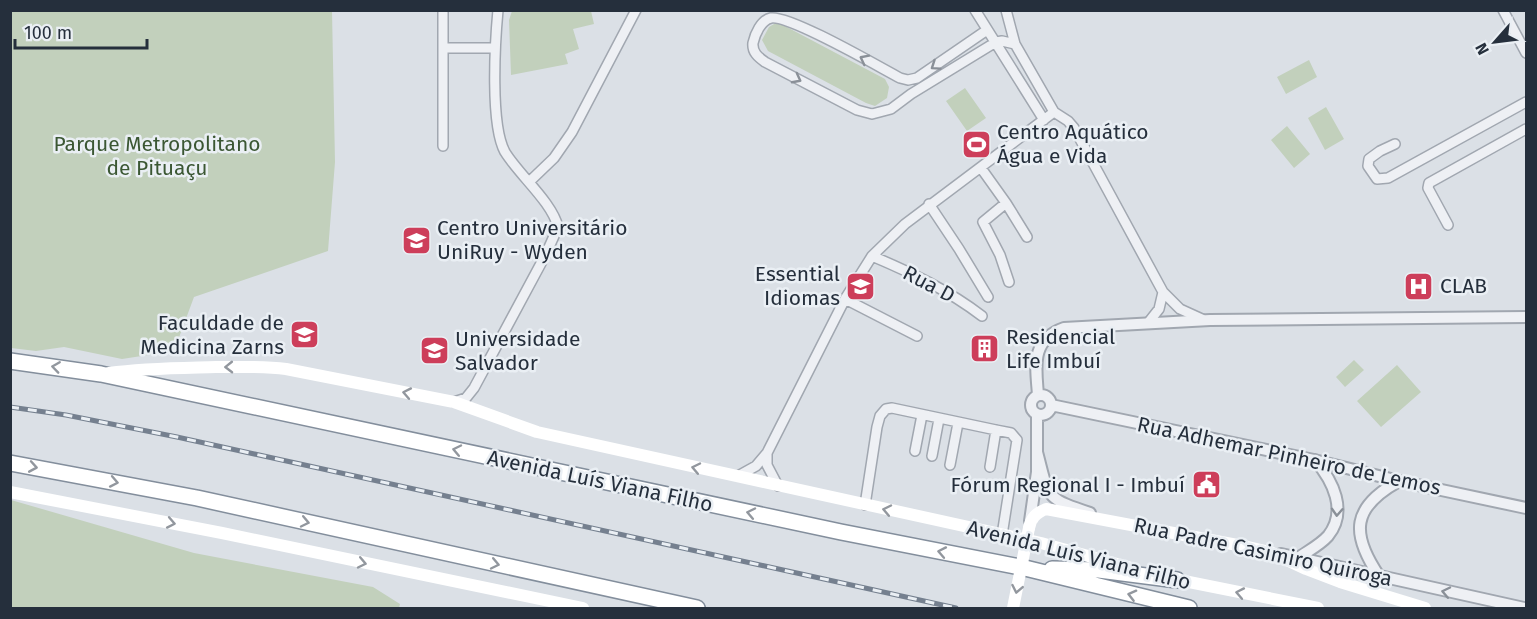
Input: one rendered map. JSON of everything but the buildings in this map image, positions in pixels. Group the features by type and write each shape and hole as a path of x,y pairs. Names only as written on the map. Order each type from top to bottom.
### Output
{"highway":[{"name":"Avenida Luís Viana Filho","path":"10,361 101,374 841,532 1025,568 1189,609"},
{"path":"10,463 197,498 697,609"},
{"path":"1025,568 1099,570 1177,580"}],"main road":[{"name":"Avenida Luís Viana Filho","path":"101,374 140,369 279,368 454,402 537,432 1041,543 1177,580 1318,609"},
{"path":"10,492 222,533 583,609"},
{"path":"1013,609 1030,525 1035,515 1046,509 1108,519"},
{"name":"Rua Padre Casimiro Quiroga","path":"1108,519 1270,552"},
{"path":"1270,552 1340,582 1425,609"}],"street":[{"path":"443,10 443,146"},
{"path":"454,402 466,398 474,388 557,231 554,217 505,151 500,138 497,124 495,48 498,10"},
{"path":"529,182 554,158 572,132 636,10"},
{"path":"975,10 1044,120"},
{"path":"1006,10 1016,44 1054,112 1074,128 1163,292 1188,314 1210,320"},
{"path":"1503,10 1527,53"},
{"path":"987,30 918,78 908,80 799,26 776,18 765,20 753,44 755,53 765,62 857,110 872,114 891,109 996,42 1016,44"},
{"path":"444,48 495,48"},
{"path":"953,54 959,64"},
{"path":"1395,144 1369,159 1368,166 1377,179 1388,178 1527,102"},
{"path":"738,476 756,466 767,453 844,299 872,256 892,234 929,204 981,168 1054,112"},
{"path":"1448,225 1428,188 1429,183 1527,129"},
{"path":"981,168 1027,237"},
{"path":"1006,203 983,222 1000,255 1009,282"},
{"path":"929,204 987,297"},
{"name":"Rua D","path":"872,256 958,297 982,316"},
{"path":"1148,323 1159,309 1163,292"},
{"path":"844,299 917,336"},
{"path":"1041,395 1033,399 1031,405 1032,411 1040,415 1049,412 1051,405 1049,399 1041,395 1037,382 1038,350 1045,338 1072,327 1210,320 1527,317"},
{"path":"474,388 480,411"},
{"name":"Rua Adhemar Pinheiro de Lemos","path":"1051,405 1314,460 1527,508"},
{"path":"865,505 867,478 877,427 882,411 888,407 1011,433 1017,440 1002,535"},
{"path":"915,451 922,415"},
{"name":"Rua Padre Casimiro Quiroga","path":"1030,525 1037,472 1040,415"},
{"path":"932,456 939,419"},
{"path":"950,465 958,423"},
{"path":"990,467 996,430"},
{"name":"Rua Padre Casimiro Quiroga","path":"1037,452 1046,485 1056,501 1108,519"},
{"path":"767,453 767,465 778,486"},
{"path":"1298,558 1327,537 1337,519 1339,508 1332,486 1314,460"},
{"path":"1379,576 1364,550 1360,521 1363,512 1373,498 1399,481"},
{"name":"Rua Padre Casimiro Quiroga","path":"1270,552 1524,609"}],"green space":[{"name":"Parque Metropolitano de Pituaçu","path":"11,10 332,11 335,162 328,251 194,297 174,351 122,359 64,347 36,351 11,348"},
{"path":"512,11 591,11 594,24 573,29 579,49 565,54 568,64 511,75 509,20"},
{"path":"781,24 885,79 889,87 887,98 875,106 866,103 768,51 762,40 769,27"},
{"path":"1309,60 1317,77 1286,94 1277,77"},
{"path":"965,88 986,118 967,131 946,101"},
{"path":"1326,107 1344,139 1325,150 1308,118"},
{"path":"1287,126 1310,154 1294,168 1271,140"},
{"path":"1354,360 1364,370 1345,387 1336,377"},
{"path":"1397,365 1421,392 1381,427 1357,401"},
{"path":"11,500 194,553 373,587 400,604 399,608 11,608"}],"railway":[{"path":"10,407 66,415 177,437 956,608"}],"place":[{"name":"Centro Aquático Água e Vida","path":"976,144"},
{"name":"Centro Universitário UniRuy - Wyden","path":"416,240"},
{"name":"Essential Idiomas","path":"861,286"},
{"name":"CLAB","path":"1419,286"},
{"name":"Faculdade de Medicina Zarns","path":"305,335"},
{"name":"Residencial Life Imbuí","path":"985,349"},
{"name":"Universidade Salvador","path":"434,351"},
{"name":"Fórum Regional I - Imbuí","path":"1206,485"}]}
